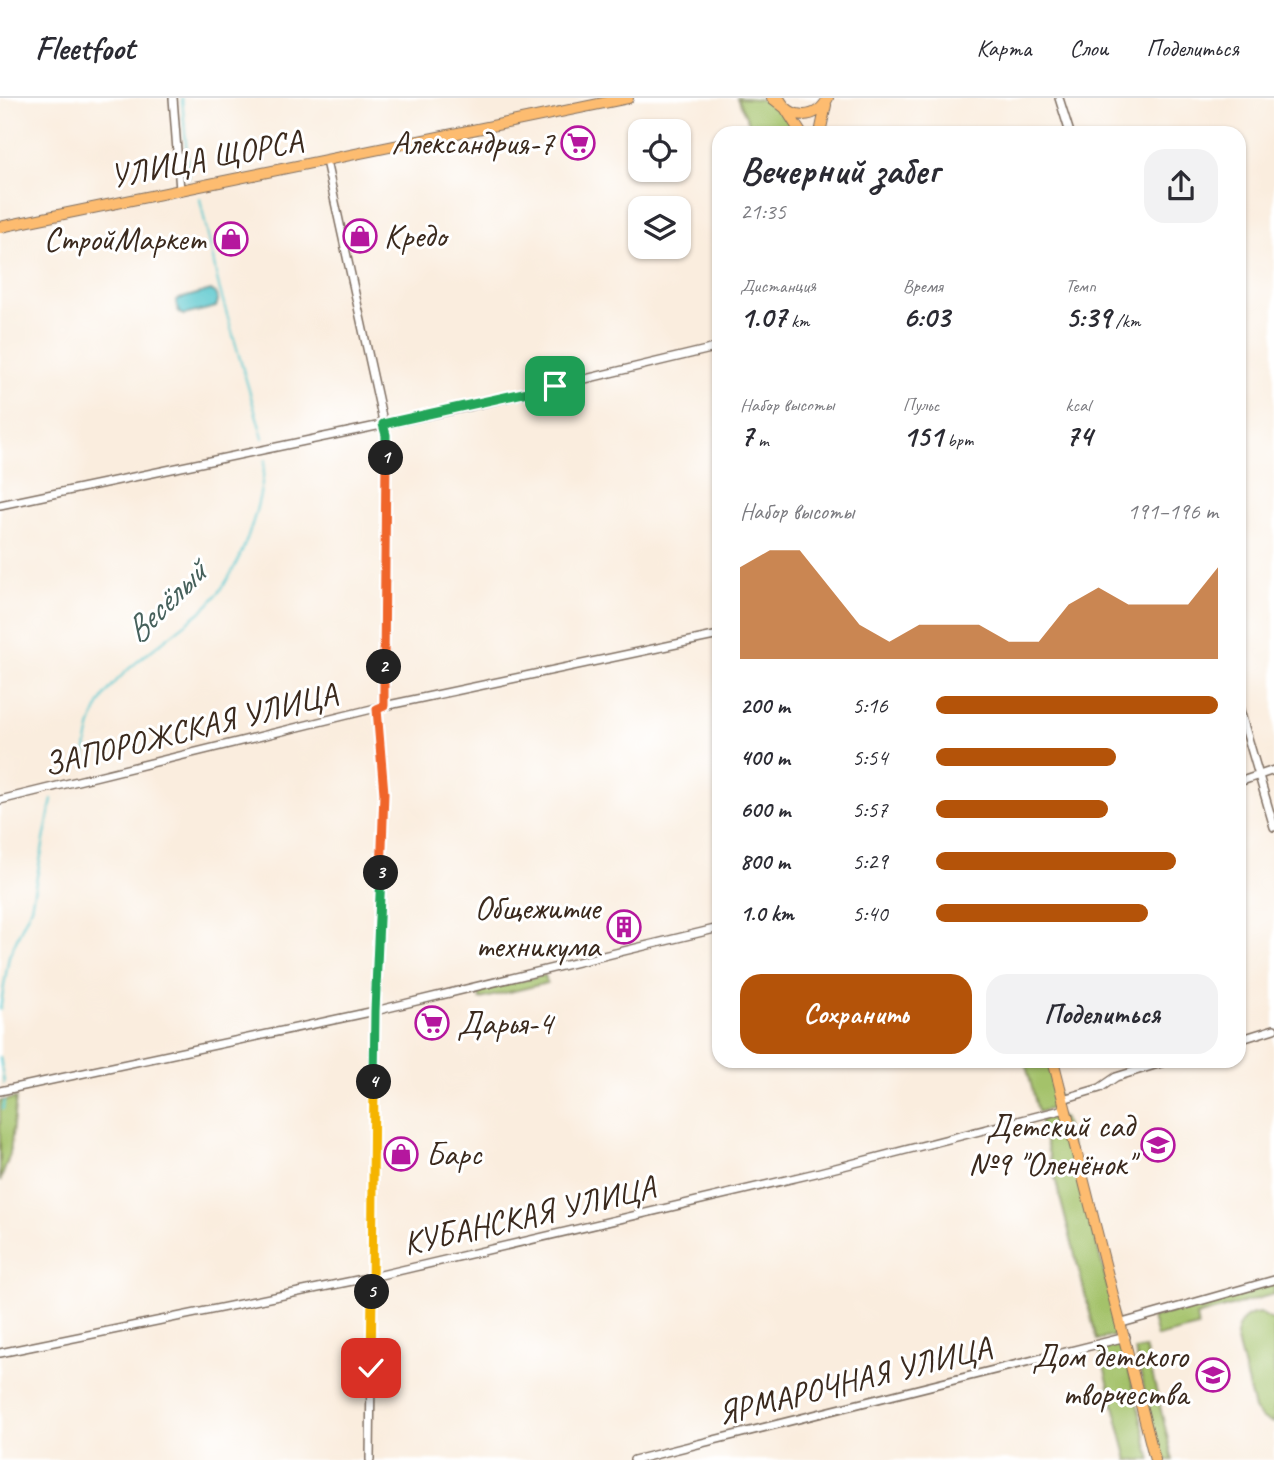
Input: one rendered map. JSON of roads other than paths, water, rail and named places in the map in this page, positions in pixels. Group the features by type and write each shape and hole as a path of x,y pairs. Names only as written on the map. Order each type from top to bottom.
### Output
{"main road":[{"name":"УЛИЦА ЩОРСА","path":"0,227 628,98"},
{"path":"772,98 799,115 810,115 820,110 829,99"},
{"path":"779,98 797,126"},
{"path":"822,126 829,99"},
{"path":"1055,1068 1156,1460"}],"street":[{"path":"173,98 180,190"},
{"path":"1059,98 1068,126"},
{"path":"326,161 387,443 381,708 384,793 375,1011 370,1460"},
{"path":"0,505 472,406 712,349"},
{"name":"ЗАПОРОЖСКАЯ УЛИЦА","path":"0,800 381,708 712,637"},
{"path":"1246,731 1274,827"},
{"path":"1246,780 1274,770"},
{"path":"0,1091 375,1011 712,930"},
{"path":"1246,1038 1274,1029"},
{"name":"КУБАНСКАЯ УЛИЦА","path":"0,1353 372,1277 816,1173 1064,1104 1100,1088 1116,1077 1145,1068"},
{"path":"1122,1323 1274,1280"},
{"name":"ЯРМАРОЧНАЯ УЛИЦА","path":"634,1460 1126,1337"}],"water":[{"path":"211,290 218,300 216,307 184,315 179,313 176,300"}],"waterway":[{"name":"Весёлый","path":"182,98 189,177"},
{"name":"Весёлый","path":"200,199 219,287 263,438"},
{"name":"Весёлый","path":"85,767 92,721 111,687 124,673 205,608 231,573 254,517 265,460"},
{"name":"Весёлый","path":"0,1010 9,956 31,907 52,799"},
{"name":"Весёлый","path":"0,1057 4,1083"},
{"name":"Весёлый","path":"3,1109 4,1101"}],"place":[{"name":"Александрия-7","path":"578,143"},
{"name":"Кредо","path":"360,236"},
{"name":"СтройМаркет","path":"231,239"},
{"name":"Общежитие техникума","path":"624,927"},
{"name":"Дарья-4","path":"432,1023"},
{"name":"Детский сад №9 \"Оленёнок\"","path":"1158,1145"},
{"name":"Барс","path":"401,1154"},
{"name":"Дом детского творчества","path":"1213,1375"}]}
